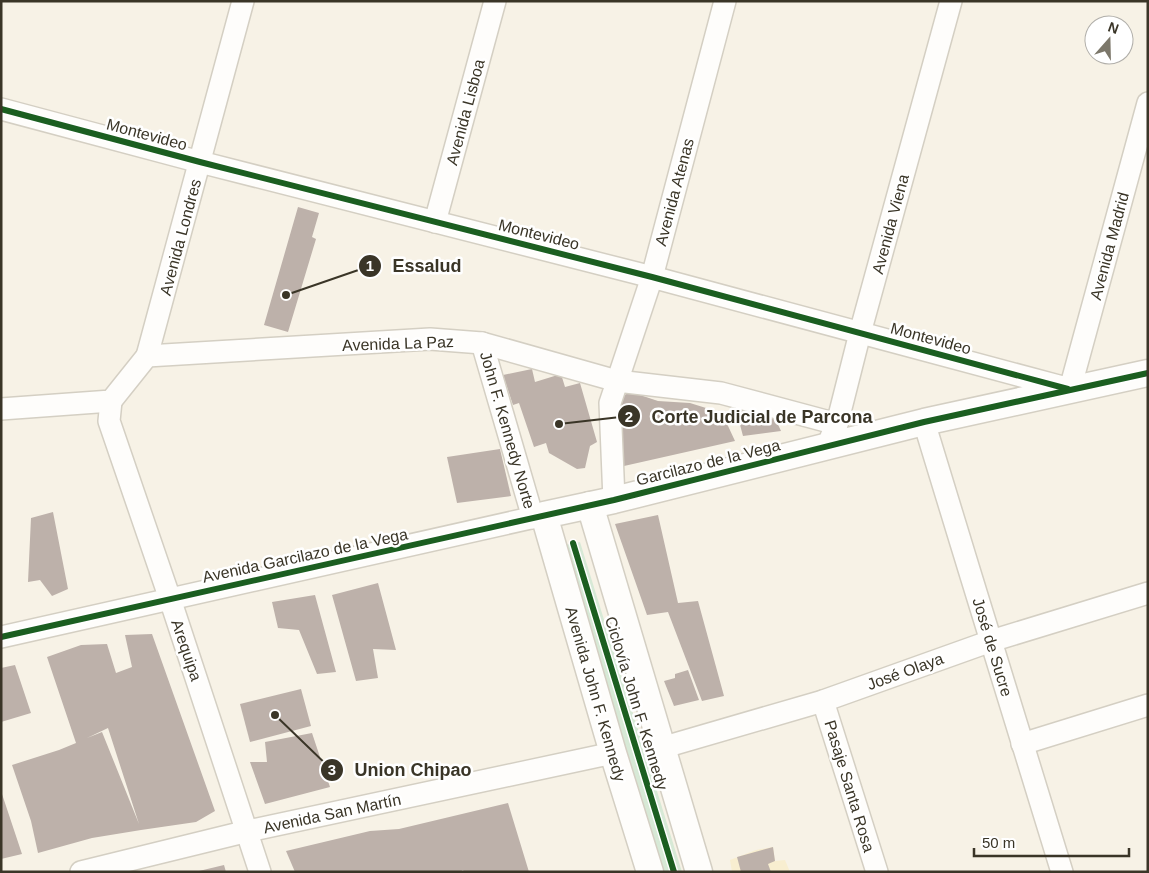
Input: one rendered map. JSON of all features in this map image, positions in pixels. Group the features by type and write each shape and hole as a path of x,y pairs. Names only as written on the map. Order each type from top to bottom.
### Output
{"street":[{"name":"Avenida Londres","path":"147,356 243,1"},
{"name":"Avenida Lisboa","path":"435,222 494,1"},
{"name":"Avenida Atenas","path":"602,503 610,403 652,277 725,1"},
{"name":"Avenida Viena","path":"832,435 951,1"},
{"name":"Avenida Madrid","path":"1070,389 1148,103"},
{"name":"Montevideo","path":"1,109 200,162 652,277 1070,389"},
{"name":"Avenida La Paz","path":"147,356 430,339 482,343 618,381 721,393 832,435"},
{"name":"John F. Kennedy Norte","path":"482,343 539,517"},
{"path":"1,409 112,401 147,356"},
{"path":"1070,389 1148,372"},
{"name":"Garcilazo de la Vega","path":"602,503 832,435 924,422 1070,389"},
{"name":"Arequipa","path":"112,401 108,422 170,599 260,872"},
{"name":"José de Sucre","path":"924,422 1062,872"},
{"path":"602,503 661,748 699,872"},
{"name":"Avenida Garcilazo de la Vega","path":"1,636 602,503"},
{"name":"Avenida John F. Kennedy","path":"539,517 650,872"},
{"name":"José Olaya","path":"661,748 823,701 991,641 1148,593"},
{"name":"Pasaje Santa Rosa","path":"823,701 877,872"},
{"path":"1022,744 1148,704"},
{"name":"Avenida San Martín","path":"82,872 248,831 614,753"}],"shaded area":[{"path":"773,847 775,861 785,860 790,872 732,872 730,860 756,850"}],"green space":[{"path":"580,542 682,872 661,872 560,546"}],"building":[{"path":"298,207 319,213 312,237 316,239 288,332 264,325"},
{"path":"532,369 535,382 561,374 565,387 580,383 597,442 590,446 585,468 577,469 549,453 546,443 534,447 519,403 513,405 503,375"},
{"path":"631,392 658,401 690,403 722,413 735,441 624,466 620,397"},
{"path":"735,406 774,416 781,431 743,436"},
{"path":"500,449 511,496 457,503 447,457"},
{"path":"53,512 68,589 52,596 40,580 28,582 31,518"},
{"path":"658,515 678,603 698,601 724,696 702,701 668,612 647,615 615,524"},
{"path":"378,583 396,650 373,649 378,678 356,681 332,595"},
{"path":"315,595 336,672 317,674 299,630 278,628 272,602"},
{"path":"152,634 215,811 196,822 92,838 38,853 31,821 12,765 76,743 47,657 81,645 107,644 116,673 132,667 125,635","holes":["108,728 139,824 102,732 87,738"]},
{"path":"15,665 31,713 1,722 1,668"},
{"path":"688,670 699,700 674,706 664,681 675,678 675,674"},
{"path":"301,689 311,726 250,742 240,704"},
{"path":"312,733 330,787 265,804 250,762 267,762 265,742"},
{"path":"1,791 22,854 1,859"},
{"path":"508,803 529,872 464,872 463,870 460,872 295,872 286,851 370,831 399,829"},
{"path":"773,847 775,861 768,864 771,872 741,872 737,857"},
{"path":"224,865 226,872 199,872 199,871"}],"cycle path":[{"path":"1,109 200,162 652,277 1068,389"},
{"path":"1,637 614,500 924,422 1148,373"},
{"name":"Ciclovía John F. Kennedy","path":"573,543 674,872"}],"place":[{"name":"Essalud","path":"286,295"},
{"name":"Corte Judicial de Parcona","path":"559,424"},
{"name":"Union Chipao","path":"275,715"}]}
